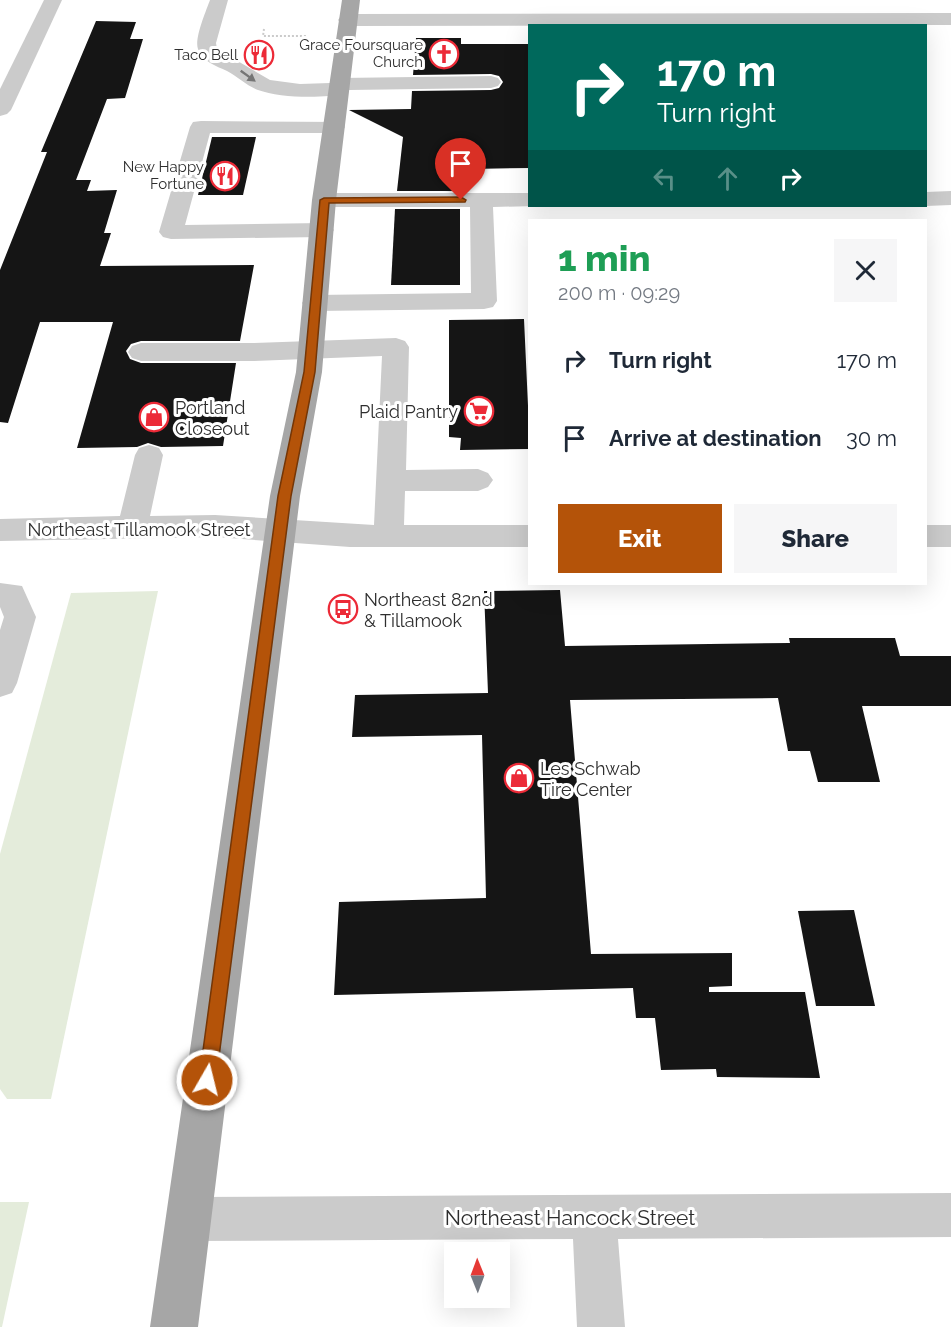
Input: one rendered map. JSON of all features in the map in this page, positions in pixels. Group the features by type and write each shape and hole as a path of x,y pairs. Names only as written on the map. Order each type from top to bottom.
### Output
{"main road":[{"path":"174,1327 280,531 309,372 324,200 350,10"}],"street":[{"path":"0,110 53,0"},
{"path":"219,0 206,43 208,51 245,72 264,86 300,90 339,86 491,82"},
{"path":"350,10 951,19"},
{"path":"322,230 171,232 201,128 334,127"},
{"path":"927,198 951,198"},
{"path":"324,200 528,200"},
{"path":"315,303 483,301 481,200"},
{"path":"141,352 254,352 311,348 396,347 389,536"},
{"path":"133,527 149,455"},
{"path":"391,481 478,480"},
{"name":"Northeast Tillamook Street","path":"0,530 214,526 350,536 528,536"},
{"path":"927,536 951,536"},
{"path":"0,595 11,595 20,617 0,683"},
{"name":"Northeast Hancock Street","path":"188,1219 951,1215"},
{"path":"594,1217 601,1327"}],"path":[{"path":"264,29 263,36 306,36"}],"green space":[{"path":"158,591 51,1099 7,1099 0,1089 0,854 71,593"},
{"path":"0,1202 29,1202 2,1327 0,1327"}],"building":[{"path":"96,21 136,22 130,39 143,39 125,98 107,99 76,180 91,180 87,191 117,190 104,233 111,233 100,266 254,265 240,341 141,341 131,344 126,351 130,359 141,363 236,363 223,446 161,447 148,443 137,447 77,448 113,322 40,322 8,423 0,422 0,270 47,152 41,152"},
{"path":"416,38 461,38 461,44 528,44 528,168 470,169 460,164 460,191 397,191 403,137 349,110 411,109 412,91 491,90 499,88 503,82 499,76 491,74 413,75"},
{"name":"New Happy Fortune","path":"212,137 256,137 243,195 198,195"},
{"path":"395,209 460,209 460,285 391,285"},
{"path":"524,319 528,449 460,450 461,438 449,437 449,320"},
{"path":"560,590 565,646 790,643 789,638 895,638 900,656 951,656 951,706 862,706 880,782 818,782 810,751 788,751 778,698 570,700 591,954 732,953 732,986 709,987 709,992 805,992 820,1078 717,1077 716,1069 661,1070 655,1018 636,1018 633,988 334,995 339,902 486,898 482,735 352,737 355,695 488,693 484,591"},
{"path":"854,910 875,1006 816,1006 798,911"}],"place":[{"name":"Grace Foursquare Church","path":"444,54"},
{"name":"Taco Bell","path":"259,55"},
{"name":"New Happy Fortune","path":"225,176"},
{"name":"Plaid Pantry","path":"479,411"},
{"name":"Portland Closeout","path":"154,417"},
{"name":"Northeast 82nd & Tillamook","path":"343,609"},
{"name":"Les Schwab Tire Center","path":"519,778"}],"route":[{"path":"207,1080 285,496 309,372 324,200 461,200"}]}
